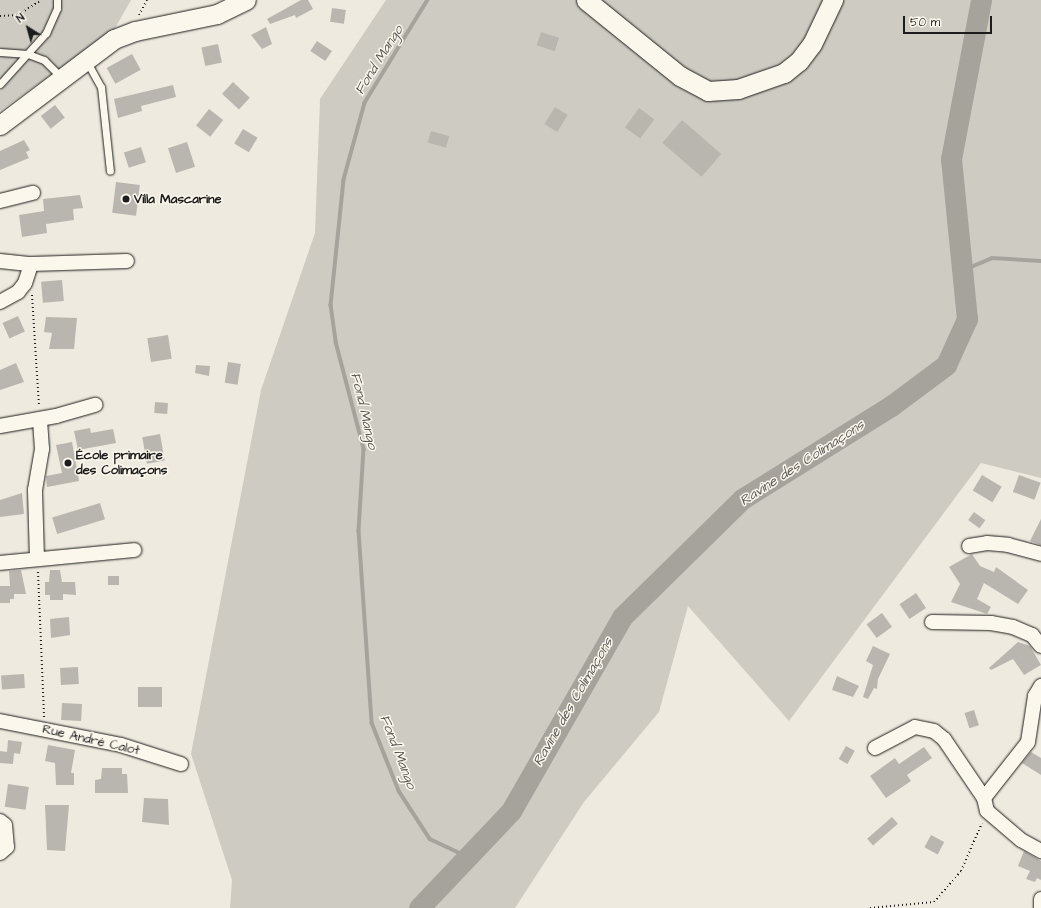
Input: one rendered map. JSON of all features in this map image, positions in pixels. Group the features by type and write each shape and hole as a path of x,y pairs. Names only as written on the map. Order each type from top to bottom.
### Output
{"main road":[{"path":"0,125 85,59 128,34 197,20 246,0"},
{"path":"586,0 680,76 708,91 738,89 784,73 800,61 812,44 833,0"}],"street":[{"path":"0,201 33,193"},
{"path":"0,261 31,264 126,261"},
{"path":"0,302 18,292 25,283 31,264"},
{"path":"0,426 40,419 95,405"},
{"path":"37,559 35,490 42,449 40,419"},
{"path":"969,546 987,543 1008,545 1041,554"},
{"path":"0,563 134,550"},
{"path":"932,622 991,623 1013,627 1032,635 1041,646"},
{"path":"985,804 1028,742 1034,700 1041,686"},
{"name":"Rue André Calot","path":"0,721 121,745 181,764"},
{"path":"875,748 915,727 934,731 944,739 985,804 1021,840 1041,851"},
{"path":"0,821 5,825 7,848 0,853"},
{"path":"1041,899 1041,908"}],"lane":[{"path":"0,84 46,33 57,8 57,0"},
{"path":"0,52 28,54 44,60 61,77"},
{"path":"85,59 101,87 110,171"}],"path":[{"path":"0,16 18,15 41,0"},
{"path":"32,287 40,419"},
{"path":"37,559 45,729"},
{"path":"870,908 934,902 961,871 985,804"}],"shaded area":[{"path":"0,0 131,0 114,30 0,111"},
{"path":"386,0 1041,0 1041,478 981,463 789,721 688,606 659,712 584,802 515,908 230,908 232,880 191,754 261,390 315,233 320,99"}],"building":[{"path":"301,0 308,0 313,9 296,18 295,15 270,24 267,19"},
{"path":"332,8 346,10 344,24 330,22"},
{"path":"266,27 272,44 262,49 251,35"},
{"path":"541,32 559,38 555,51 537,45"},
{"path":"317,41 332,51 325,61 310,51"},
{"path":"218,44 222,63 205,66 201,48"},
{"path":"132,54 141,70 115,84 107,68"},
{"path":"233,82 250,98 239,109 222,94"},
{"path":"173,85 176,97 141,106 142,111 118,118 114,99"},
{"path":"55,105 65,118 51,129 41,116"},
{"path":"555,107 568,115 557,132 544,124"},
{"path":"639,108 654,119 640,139 625,127"},
{"path":"209,109 223,120 210,137 196,126"},
{"path":"682,120 721,154 702,177 662,143"},
{"path":"243,129 258,138 249,152 234,144"},
{"path":"431,131 449,136 446,148 428,143"},
{"path":"24,140 30,150 26,152 29,158 0,170 0,151"},
{"path":"187,142 195,167 176,173 168,148"},
{"path":"141,147 146,162 129,168 124,153"},
{"path":"116,182 140,185 136,216 112,213"},
{"path":"80,195 83,208 73,209 74,220 46,224 47,233 22,237 19,215 44,211 43,199"},
{"path":"62,280 64,301 43,303 41,282"},
{"path":"18,316 25,332 9,338 2,323"},
{"path":"46,317 77,318 74,349 49,349 52,333 44,332"},
{"path":"168,335 172,359 151,362 147,338"},
{"path":"228,362 241,364 238,385 225,383"},
{"path":"16,363 24,382 0,390 0,370"},
{"path":"196,365 210,366 209,376 195,373"},
{"path":"155,402 168,403 167,414 154,413"},
{"path":"90,428 91,433 113,429 116,443 78,450 74,431"},
{"path":"160,434 165,461 147,464 142,437"},
{"path":"72,442 79,481 47,487 46,476 62,473 56,445"},
{"path":"982,475 1002,487 992,502 973,490"},
{"path":"1019,475 1041,483 1034,500 1013,492"},
{"path":"22,493 24,514 0,517 0,500"},
{"path":"100,503 105,519 57,534 52,518"},
{"path":"974,512 985,520 979,528 968,520"},
{"path":"1041,519 1041,545 1030,541"},
{"path":"972,554 980,566 994,572 996,567 1028,590 1018,604 984,583 977,599 991,607 987,614 951,602 960,584 949,567"},
{"path":"21,570 26,594 14,594 14,599 10,599 10,603 0,603 0,586 10,586 9,571"},
{"path":"50,570 60,570 62,582 75,582 76,595 63,594 63,600 50,600 50,595 45,595 45,582 49,582"},
{"path":"108,576 119,576 119,585 108,585"},
{"path":"916,593 926,608 909,619 899,604"},
{"path":"882,613 892,627 877,638 867,624"},
{"path":"69,617 70,635 51,638 50,619"},
{"path":"1018,642 1030,646 1041,665 1024,675 1013,659 991,670 989,668"},
{"path":"873,646 890,654 878,679 877,689 874,688 868,699 863,697 873,665 866,661"},
{"path":"78,667 79,684 61,685 60,668"},
{"path":"24,674 25,688 2,690 1,676"},
{"path":"837,676 859,686 853,697 832,690"},
{"path":"138,687 162,687 162,707 138,707"},
{"path":"62,703 82,704 81,721 61,720"},
{"path":"974,710 979,725 969,728 964,713"},
{"path":"8,740 22,742 20,754 14,753 13,764 0,763 0,751 7,752"},
{"path":"48,745 75,750 71,773 74,773 74,785 56,785 55,763 45,761"},
{"path":"846,746 855,751 847,764 839,759"},
{"path":"924,747 932,758 907,775 911,781 886,798 870,776 895,758 899,764"},
{"path":"1031,752 1041,758 1041,775 1022,763"},
{"path":"102,768 122,768 122,774 127,774 128,793 95,793 95,780 101,779"},
{"path":"8,784 29,787 26,810 5,807"},
{"path":"144,798 168,799 169,825 142,822"},
{"path":"45,805 69,805 65,851 47,850"},
{"path":"892,817 898,824 873,845 867,839"},
{"path":"931,835 944,842 938,854 924,847"},
{"path":"1024,851 1041,861 1041,880 1037,878 1035,882 1026,879 1030,871 1018,866"}],"waterway":[{"name":"Fond Mango","path":"428,0 365,103 344,180 331,305 336,342 364,449 359,531 372,723 399,791 430,839 468,857"},
{"name":"Ravine des Colimaçons","path":"419,908 511,811 622,617 742,499 891,406 946,365 967,319 951,159 981,0"},
{"path":"964,270 992,258 1041,261"}],"place":[{"name":"Villa Mascarine","path":"126,199"},
{"name":"École primaire des Colimaçons","path":"68,463"}]}
